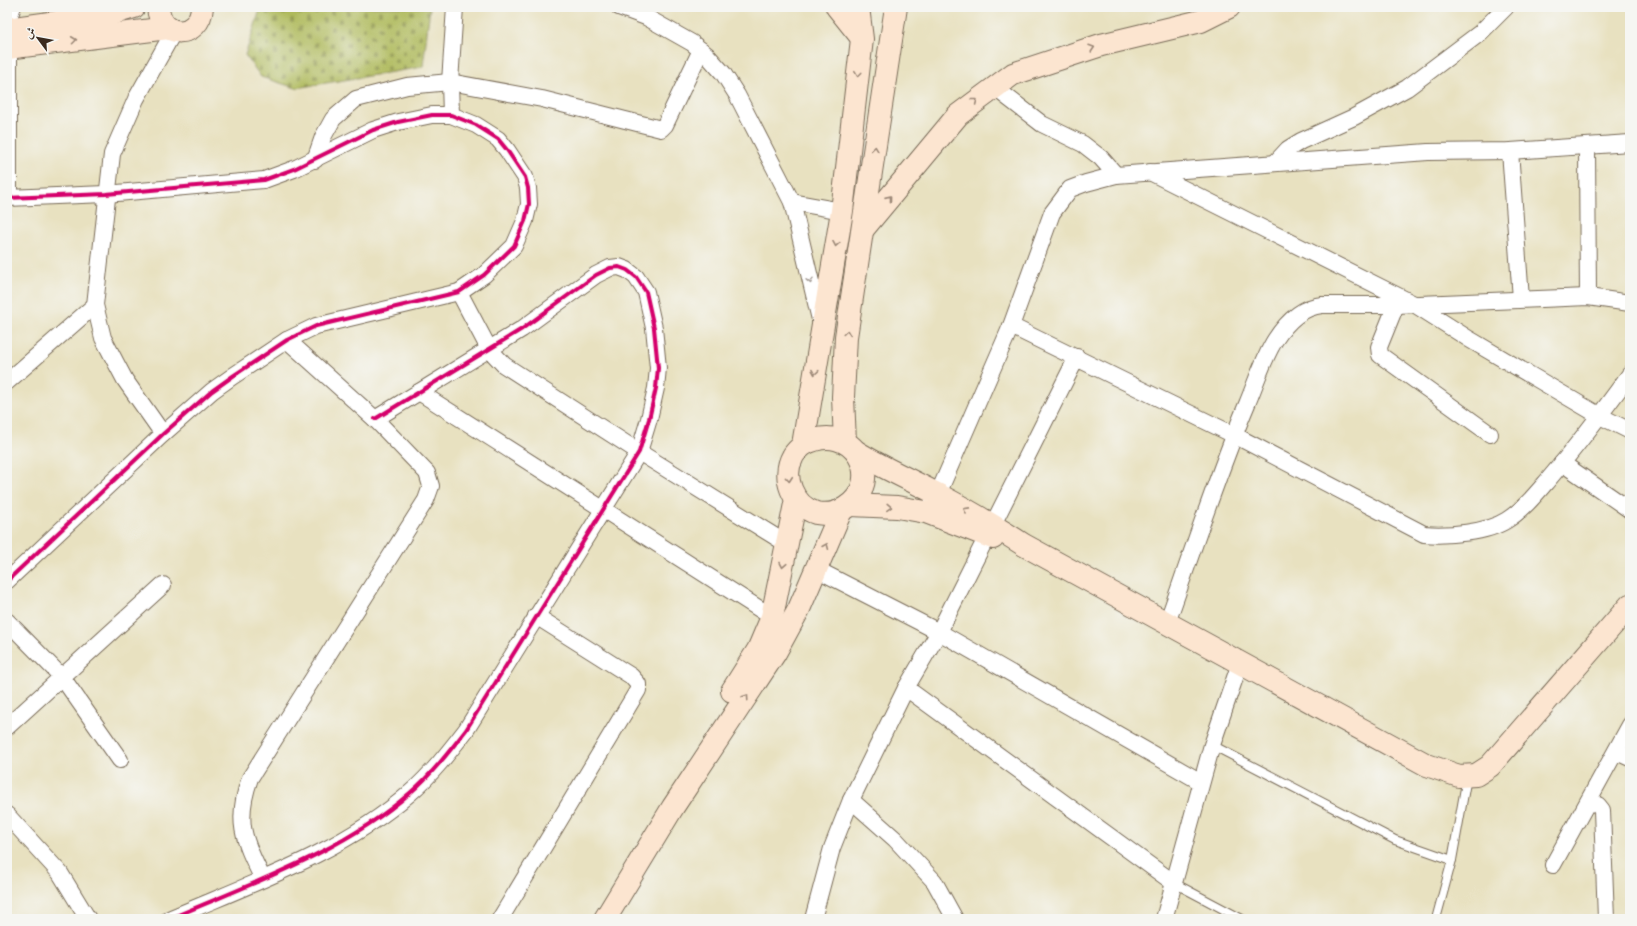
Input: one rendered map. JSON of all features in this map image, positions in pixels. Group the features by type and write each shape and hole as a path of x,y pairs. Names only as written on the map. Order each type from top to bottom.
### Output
{"street":[{"path":"8,38 108,15 134,7"},
{"path":"158,7 158,15 162,22 171,30"},
{"path":"451,115 450,82 455,7"},
{"path":"619,7 646,17 670,29 701,50 723,73 737,95 792,202 822,329"},
{"path":"837,7 862,39"},
{"path":"803,445 842,211 862,39 858,7"},
{"path":"592,919 758,650 780,622 816,568 846,508 860,494 864,480 863,465 851,447 843,397 846,337 864,228 896,7"},
{"path":"864,228 958,115 1013,74 1101,45 1201,20 1229,7"},
{"path":"1276,162 1288,149 1301,140 1354,117 1407,88 1480,33 1506,7"},
{"path":"8,38 171,30 185,31 195,26 207,10"},
{"path":"163,434 125,380 116,363 103,338 95,305 106,194 112,154 119,136 171,30"},
{"path":"7,581 163,434 212,391 287,340 316,326 459,292 484,275 514,246 525,220 529,204 528,188 521,168 498,139 476,125 451,115 432,115 398,122 372,130 315,160 264,180 106,194 8,198 8,38"},
{"path":"315,160 323,137 333,119 356,98 407,86 450,82 542,99 661,128 666,125 701,50"},
{"path":"994,87 1042,124 1083,144 1101,158 1116,175"},
{"path":"932,503 1011,326 1052,213 1070,189 1116,175 1150,172 1428,152 1510,151 1630,143"},
{"path":"1587,146 1588,297"},
{"path":"1510,151 1522,299"},
{"path":"1150,172 1414,304 1469,339 1600,416 1630,431"},
{"path":"792,202 842,211"},
{"path":"169,919 295,865 349,835 391,809 411,793 447,755 466,730 639,452 656,388 658,368 654,328 646,292 636,277 627,270 619,267 610,268 596,275 528,324 375,419"},
{"path":"459,292 489,349 504,365 639,452 787,544"},
{"path":"1167,623 1234,435 1275,340 1294,318 1312,306 1396,305 1588,297 1630,303"},
{"path":"7,382 95,305"},
{"path":"1396,305 1378,347 1380,355 1490,434"},
{"path":"1011,326 1234,435 1424,534 1438,535 1475,530 1491,527 1506,521 1533,497 1562,464 1600,416 1630,374"},
{"path":"263,879 247,847 242,826 243,797 250,778 426,500 430,490 430,479 427,473 375,419 287,340"},
{"path":"813,919 832,848 851,800 906,688 939,632 1077,357"},
{"path":"419,392 780,622"},
{"path":"932,503 897,507 846,508 829,514 816,513 805,508 796,499 789,486 788,470 793,456 803,445 813,439 824,437 835,438 886,470 932,503 1024,545 1427,765 1449,774 1468,776 1476,775 1490,766 1630,605"},
{"path":"1562,464 1630,510"},
{"path":"605,919 673,807 775,653 780,622 787,544 796,499"},
{"path":"816,568 939,632 1201,782"},
{"path":"7,727 163,585"},
{"path":"500,919 638,690 638,684 631,676 536,616"},
{"path":"7,621 62,677 120,760"},
{"path":"1164,919 1201,782 1240,663"},
{"path":"906,688 1174,883"},
{"path":"1553,865 1588,802 1623,755 1630,725"},
{"path":"851,800 895,839 934,881 955,919"},
{"path":"1588,802 1598,805 1602,810 1606,919"},
{"path":"7,815 60,873 88,919"}],"lane":[{"path":"8,38 17,7"},
{"path":"1212,745 1395,840 1452,860"},
{"path":"1436,919 1452,860 1468,776"},
{"path":"1174,883 1242,919"}],"green space":[{"path":"261,7 430,7 423,67 296,88 261,77 245,55"}],"cycle path":[{"path":"7,198 106,194 264,180 294,169 373,130 398,122 432,115 451,115 476,125 498,139 525,177 528,188 529,204 525,221 514,246 484,275 459,292 316,326 287,340 212,391 163,434 7,581"},
{"path":"169,919 295,865 326,850 355,833 384,814 418,786 440,763 466,730 639,452 649,419 656,388 658,368 654,328 646,292 636,277 627,270 619,267 610,268 596,275 522,329 375,419"}]}
